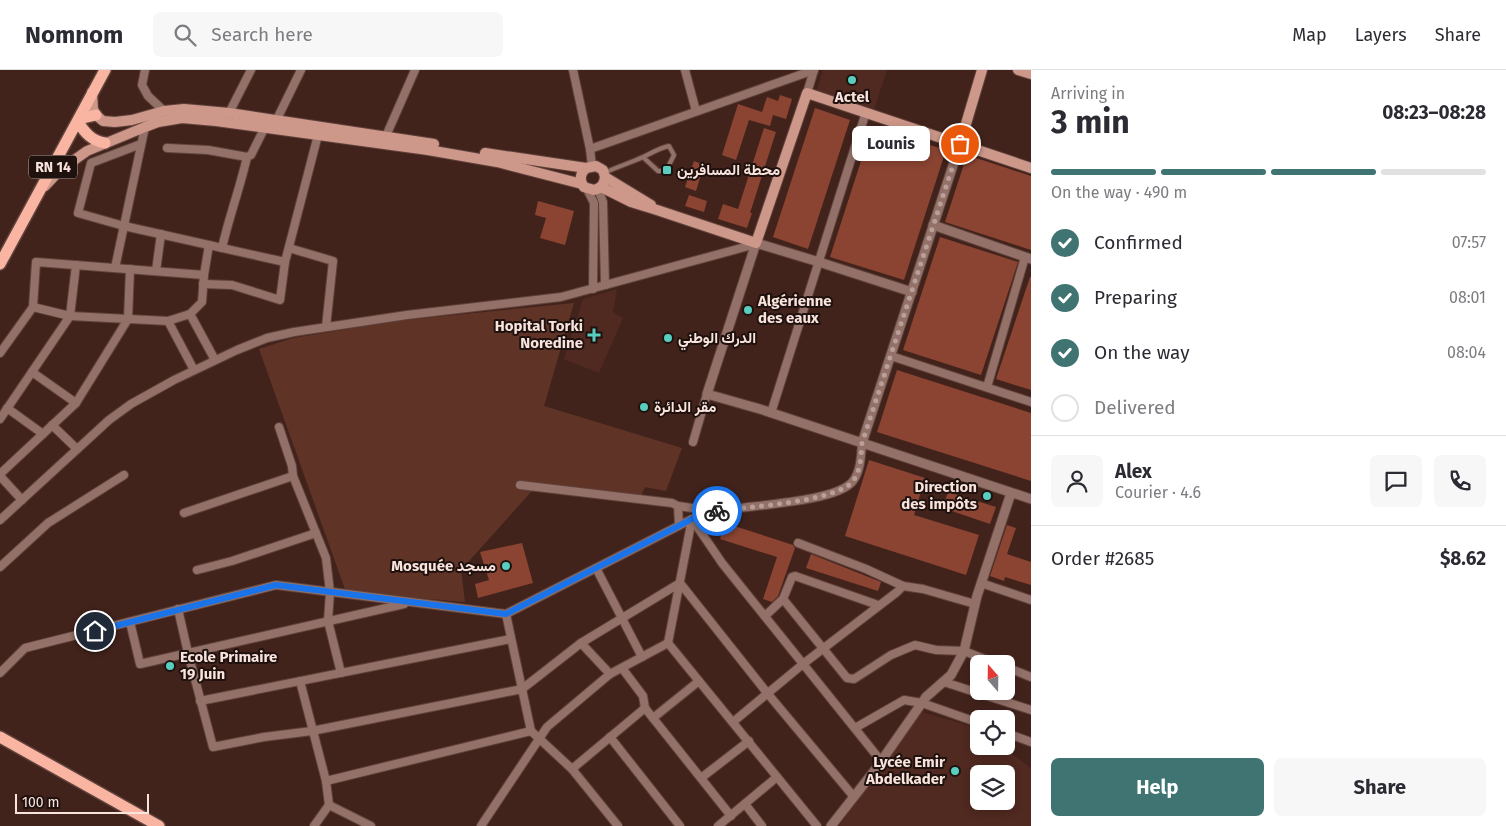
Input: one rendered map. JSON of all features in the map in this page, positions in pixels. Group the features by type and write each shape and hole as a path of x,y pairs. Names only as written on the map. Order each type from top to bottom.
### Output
{"main road":[{"name":"RN 14","path":"0,264 105,70"},
{"path":"960,144 982,70"},
{"path":"1018,70 1031,74"},
{"path":"92,92 93,109 96,115 104,121 132,120 164,111 184,109 229,113 597,170 657,210"},
{"path":"38,194 60,170 87,151 158,122 182,118 265,127 428,150 497,162 592,187 756,244 807,92 1031,168"},
{"path":"96,115 83,118 78,122 85,133 97,142 105,143"},
{"path":"592,187 604,182 597,170"},
{"path":"592,187 580,177 597,170"},
{"path":"0,737 159,826"}],"street":[{"path":"145,70 142,84 148,96 164,111"},
{"path":"229,113 251,70"},
{"path":"276,121 301,70"},
{"path":"386,136 415,70"},
{"path":"573,70 590,149 597,170"},
{"path":"685,70 696,111"},
{"path":"590,149 814,70"},
{"path":"807,92 814,70"},
{"path":"771,413 866,112"},
{"path":"115,268 145,127"},
{"path":"222,248 247,157 251,155 265,127"},
{"path":"203,284 232,285 280,300 285,262 318,135"},
{"path":"141,144 91,163 78,213 124,226 285,262"},
{"path":"0,673 24,648 276,585 506,614 692,519 716,511 818,498 839,490 852,481 860,463 862,443 960,144"},
{"path":"167,148 208,150 247,157"},
{"path":"592,187 602,202 605,286"},
{"path":"592,187 594,203 593,289"},
{"path":"934,225 1028,258 987,388"},
{"path":"156,271 161,234"},
{"path":"693,442 756,244"},
{"path":"0,520 109,420 131,404 194,370 267,338 408,315 561,296 605,286 631,277 756,244 912,292"},
{"path":"33,307 70,316 168,321 190,314 202,302 209,245"},
{"path":"289,248 333,260 326,328"},
{"path":"0,352 33,307 36,262 204,275"},
{"path":"0,419 70,316 76,265"},
{"path":"22,500 0,475 76,403 128,319 130,269"},
{"path":"190,314 215,360"},
{"path":"168,321 194,370"},
{"path":"890,356 1031,402"},
{"path":"32,372 76,403"},
{"path":"708,394 1031,499"},
{"path":"7,408 43,434"},
{"path":"52,425 77,449"},
{"path":"279,427 292,466 293,476 326,558 330,592 328,621 341,673"},
{"path":"0,566 48,523 124,475"},
{"path":"184,513 293,476"},
{"path":"520,485 672,503 678,506 716,511"},
{"path":"831,826 882,761 922,703 951,675 964,651 975,604 1011,493"},
{"path":"678,506 679,525"},
{"path":"668,643 692,519"},
{"path":"692,519 722,563 882,761"},
{"path":"197,570 232,562 316,532"},
{"path":"798,543 866,569 903,586 922,589 975,604"},
{"path":"596,568 642,656"},
{"path":"765,616 782,599 792,577 795,576 878,605"},
{"path":"178,610 213,747 264,737 312,731 522,689 581,644 680,583"},
{"path":"680,583 768,694 854,797"},
{"path":"981,584 1031,600"},
{"path":"733,722 822,649 878,605 898,592 903,586"},
{"path":"782,599 844,676 850,679 857,677 891,655 915,645 936,650 964,651 974,655"},
{"path":"130,622 140,664 411,602"},
{"path":"506,614 531,731 572,769 618,826"},
{"path":"200,701 512,639"},
{"path":"481,826 538,738 547,728 610,674 668,643"},
{"path":"668,643 817,826"},
{"path":"581,644 610,674"},
{"path":"622,668 643,696 645,708 731,816"},
{"path":"1015,671 1031,677"},
{"path":"300,681 326,781 329,805 314,826"},
{"path":"653,718 699,681"},
{"path":"944,682 1031,710"},
{"path":"854,728 904,700 922,703 970,720"},
{"path":"572,769 645,708"},
{"path":"326,781 531,731"},
{"path":"1015,736 1031,742"},
{"path":"610,737 680,826"},
{"path":"701,778 748,741"},
{"path":"718,826 778,777"},
{"path":"745,804 762,826"},
{"path":"329,805 371,826"}],"lane":[{"path":"597,170 618,166 643,157 659,148 669,146 674,155 666,171 658,171 643,157"}],"shaded area":[{"name":"Actel","path":"823,70 887,70 874,109 817,90"},
{"path":"617,289 613,312 623,318 599,373 564,359 583,299"},
{"path":"574,303 544,406 682,448 666,491 645,487 640,498 542,488 531,492 461,570 465,602 346,592 259,349 293,338 404,320"},
{"name":"Lycée Emir Abdelkader","path":"922,712 970,726 970,755 1013,755 1031,768 1031,826 839,826"}],"building":[{"path":"780,95 792,99 786,119 773,115 770,126 749,120 736,160 722,155 738,104 762,112 767,97 778,101"},
{"path":"815,108 850,120 808,249 773,237"},
{"path":"872,127 946,150 904,280 830,257"},
{"path":"764,128 776,132 747,228 718,219 723,204 738,209"},
{"path":"967,155 1031,176 1031,250 945,222"},
{"path":"694,161 704,165 696,191 685,187"},
{"path":"689,195 707,201 704,212 685,206"},
{"path":"538,201 574,211 565,245 540,238 546,218 535,215"},
{"path":"940,237 1018,262 981,375 903,350"},
{"path":"1031,277 1031,390 996,379"},
{"path":"897,370 1031,413 1031,481 877,432"},
{"path":"869,460 925,478 914,515 979,535 966,575 845,536"},
{"path":"948,492 996,507 990,524 943,508"},
{"path":"725,523 793,545 795,548 778,596 772,602 763,599 777,557 720,539"},
{"path":"1007,525 1016,528 1007,554 1031,562 1031,585 1005,577 1004,581 990,576"},
{"name":"Mosquée مسجد","path":"522,543 533,583 478,598 475,584 489,580 480,552"},
{"path":"811,554 881,582 878,591 806,568"}],"way so far":[{"path":"717,511 818,498 839,490 852,481 860,463 862,443 960,144"}],"place":[{"name":"Actel","path":"852,80"},
{"name":"Lounis","path":"960,144"},
{"name":"محطة المسافرين","path":"667,170"},
{"name":"Algérienne des eaux","path":"748,310"},
{"name":"Hopital Torki Noredine","path":"594,335"},
{"name":"الدرك الوطني","path":"668,338"},
{"name":"مقر الدائرة","path":"644,407"},
{"name":"Direction des impôts","path":"987,496"},
{"name":"Mosquée مسجد","path":"506,566"},
{"name":"Ecole Primaire 19 Juin","path":"170,666"},
{"name":"Lycée Emir Abdelkader","path":"955,771"}],"route":[{"path":"95,631 276,585 506,614 692,519 717,511"}]}
